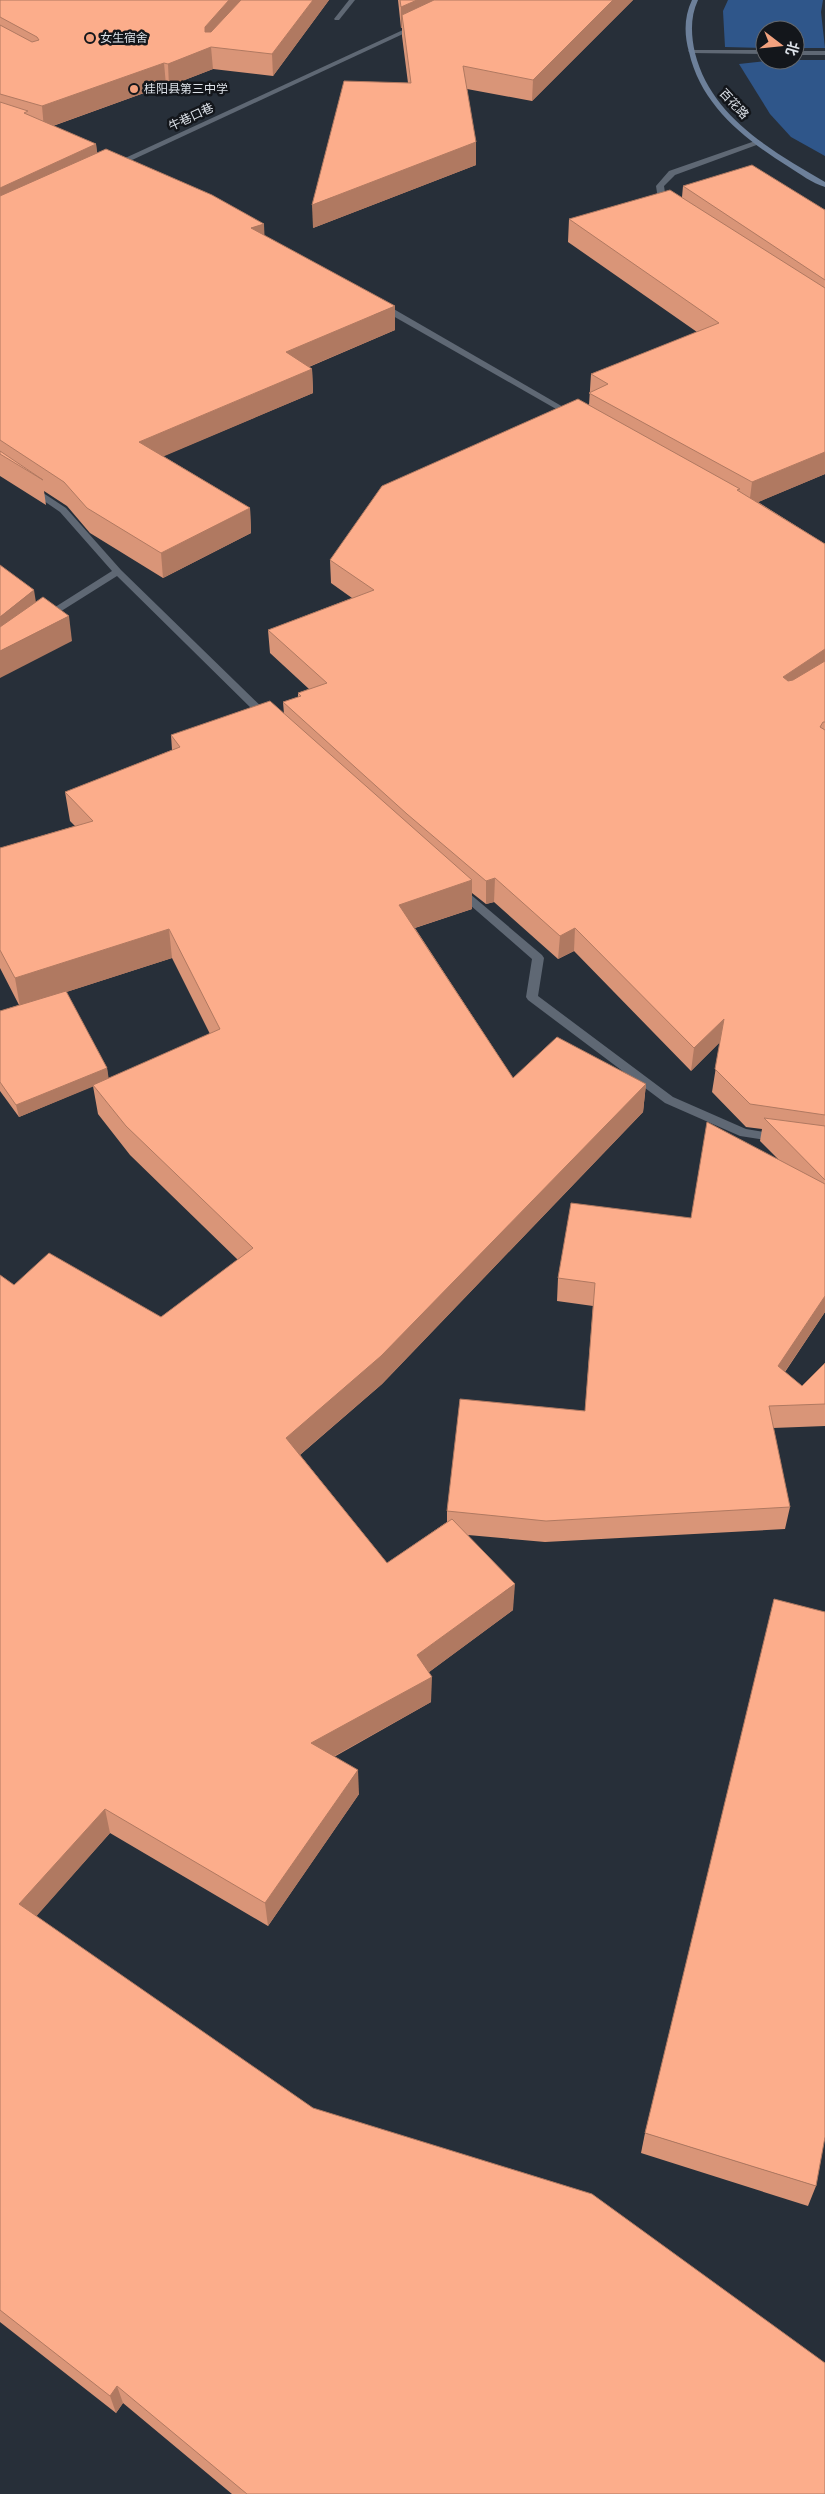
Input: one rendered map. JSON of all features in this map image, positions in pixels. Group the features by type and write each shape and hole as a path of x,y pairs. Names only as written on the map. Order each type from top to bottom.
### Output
{"main road":[{"name":"百花路","path":"695,0 687,23 691,62 714,102 734,123 758,143 825,185"}],"street":[{"path":"337,18 352,0"},
{"name":"牛巷口巷","path":"103,170 116,166 420,24"},
{"path":"690,51 755,52"},
{"path":"805,53 825,53"},
{"path":"676,211 662,199 660,186 664,179 683,168 758,143"},
{"path":"105,158 116,166"},
{"path":"376,303 583,420"},
{"path":"24,483 63,510 118,572 276,726"},
{"path":"34,625 118,572"},
{"path":"448,880 538,958 532,997 670,1100 744,1133 789,1139"}],"shaded area":[{"path":"728,0 823,0 821,12 825,48 805,48 805,20 755,20 755,48 725,47 723,11"},
{"path":"805,60 825,60 825,156 791,137 770,114 739,64 755,62 755,70 805,70"}],"building":[{"path":"0,0 229,0 205,27 205,32 211,32 241,0 313,0 272,54 211,47 168,64 164,63 42,106 0,94 0,25 32,42 39,40 37,37 0,17"},
{"path":"400,0 417,0 401,7"},
{"path":"434,0 613,0 533,80 463,66 476,142 312,205 344,81 411,83 402,15"},
{"path":"0,102 28,111 24,113 96,144 0,188"},
{"path":"106,149 212,195 264,224 251,228 395,306 286,352 312,369 139,442 250,508 161,553 87,508 64,482 0,440 0,196"},
{"path":"752,165 825,210 825,280 683,186"},
{"path":"670,190 825,288 825,452 752,482 589,393 608,384 591,374 719,323 569,219"},
{"path":"578,399 740,489 737,490 825,544 825,649 783,677 788,681 793,680 825,661 825,722 820,727 825,730 825,1115 750,1104 715,1069 724,1019 694,1048 575,928 560,936 495,878 486,881 407,814 283,702 301,696 298,693 327,683 268,630 374,590 330,560 382,486"},
{"path":"0,451 43,480 0,454"},
{"path":"0,565 34,590 0,617"},
{"path":"43,597 69,616 0,651 0,627"},
{"path":"270,701 472,880 399,905 513,1078 557,1037 646,1084 381,1356 286,1438 387,1563 452,1519 515,1584 417,1655 432,1677 311,1743 358,1770 265,1903 105,1809 19,1904 313,2108 592,2194 825,2363 825,2494 247,2494 117,2386 110,2396 0,2310 0,1275 14,1285 49,1253 161,1317 253,1248 126,1126 93,1085 220,1029 169,929 15,978 0,950 0,848 93,821 65,792 180,747 171,735"},
{"path":"66,991 107,1068 16,1105 0,1082 0,1011"},
{"path":"764,1118 825,1126 825,1180"},
{"path":"707,1122 825,1184 825,1296 778,1366 802,1386 825,1363 825,1404 769,1406 790,1507 546,1521 447,1511 460,1399 585,1411 595,1283 558,1278 571,1203 691,1218"},
{"path":"774,1599 825,1612 825,2137 816,2186 645,2133"}],"place":[{"name":"女生宿舍","path":"90,38"},
{"name":"桂阳县第三中学","path":"134,89"}]}
